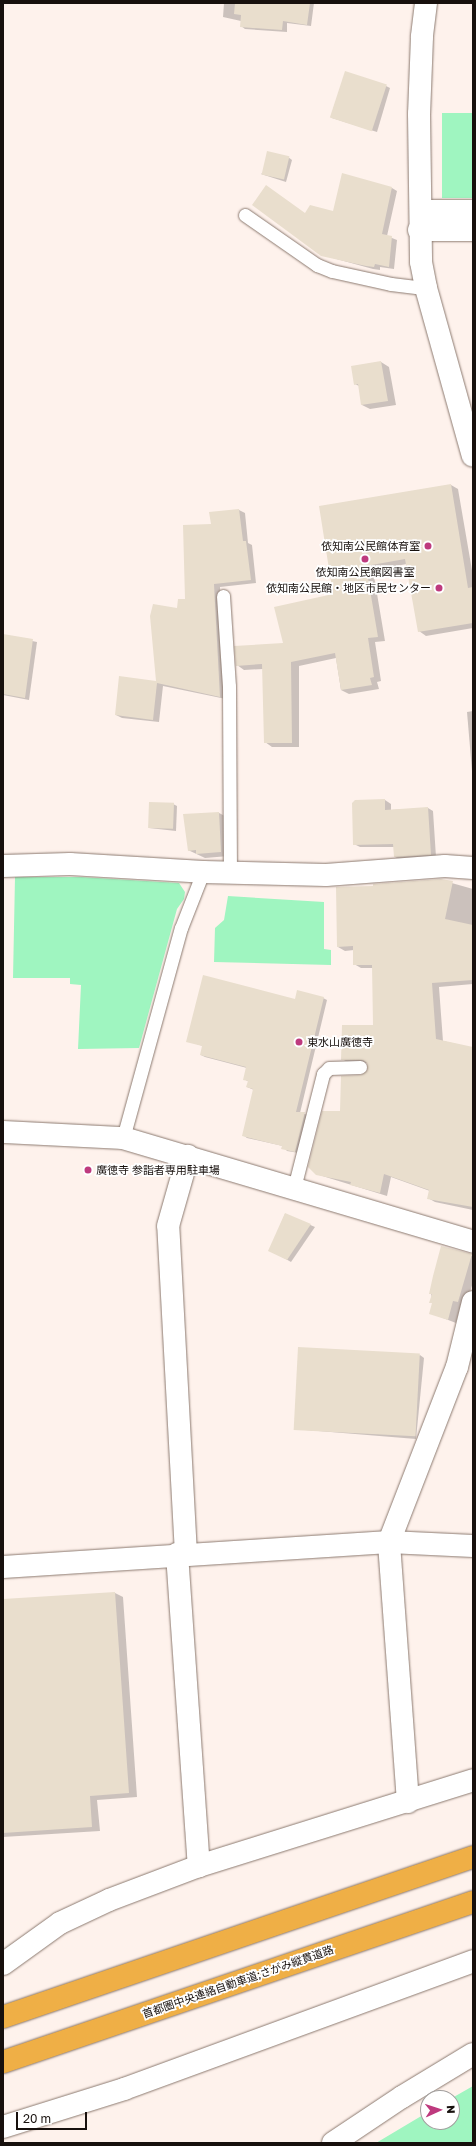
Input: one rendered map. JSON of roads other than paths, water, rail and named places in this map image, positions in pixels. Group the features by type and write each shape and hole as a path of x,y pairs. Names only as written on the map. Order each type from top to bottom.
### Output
{"highway":[{"path":"3,2017 473,1858"},
{"name":"首都圏中央連絡自動車道;さがみ縦貫道路","path":"3,2062 473,1902"}],"street":[{"path":"426,3 422,37 419,114 426,288 473,456"},
{"path":"424,220 473,212"},
{"path":"424,220 473,230"},
{"path":"3,866 70,864 204,872 326,875 445,866 473,868"},
{"path":"3,1132 123,1138 188,1156 473,1242"},
{"path":"188,1156 168,1226 181,1554 199,1866"},
{"path":"408,1802 389,1542 457,1367 473,1302"},
{"path":"3,1567 181,1554 389,1542 473,1546"},
{"path":"3,1964 60,1923 109,1900 199,1866 408,1802 473,1780"},
{"path":"3,2127 124,2089 473,1961"},
{"path":"333,2143 402,2097 473,2054"}],"lane":[{"path":"245,216 317,265 332,271 391,284 426,288"},
{"path":"224,596 229,686 230,872"},
{"path":"123,1138 181,928 204,872"},
{"path":"294,1188 323,1074 329,1068 360,1067"}],"place":[{"name":"依知南公民館体育室","path":"428,546"},
{"name":"依知南公民館図書室","path":"365,559"},
{"name":"依知南公民館・地区市民センター","path":"439,588"},
{"name":"東水山廣徳寺","path":"299,1042"},
{"name":"廣徳寺 参詣者専用駐車場","path":"88,1170"}]}
